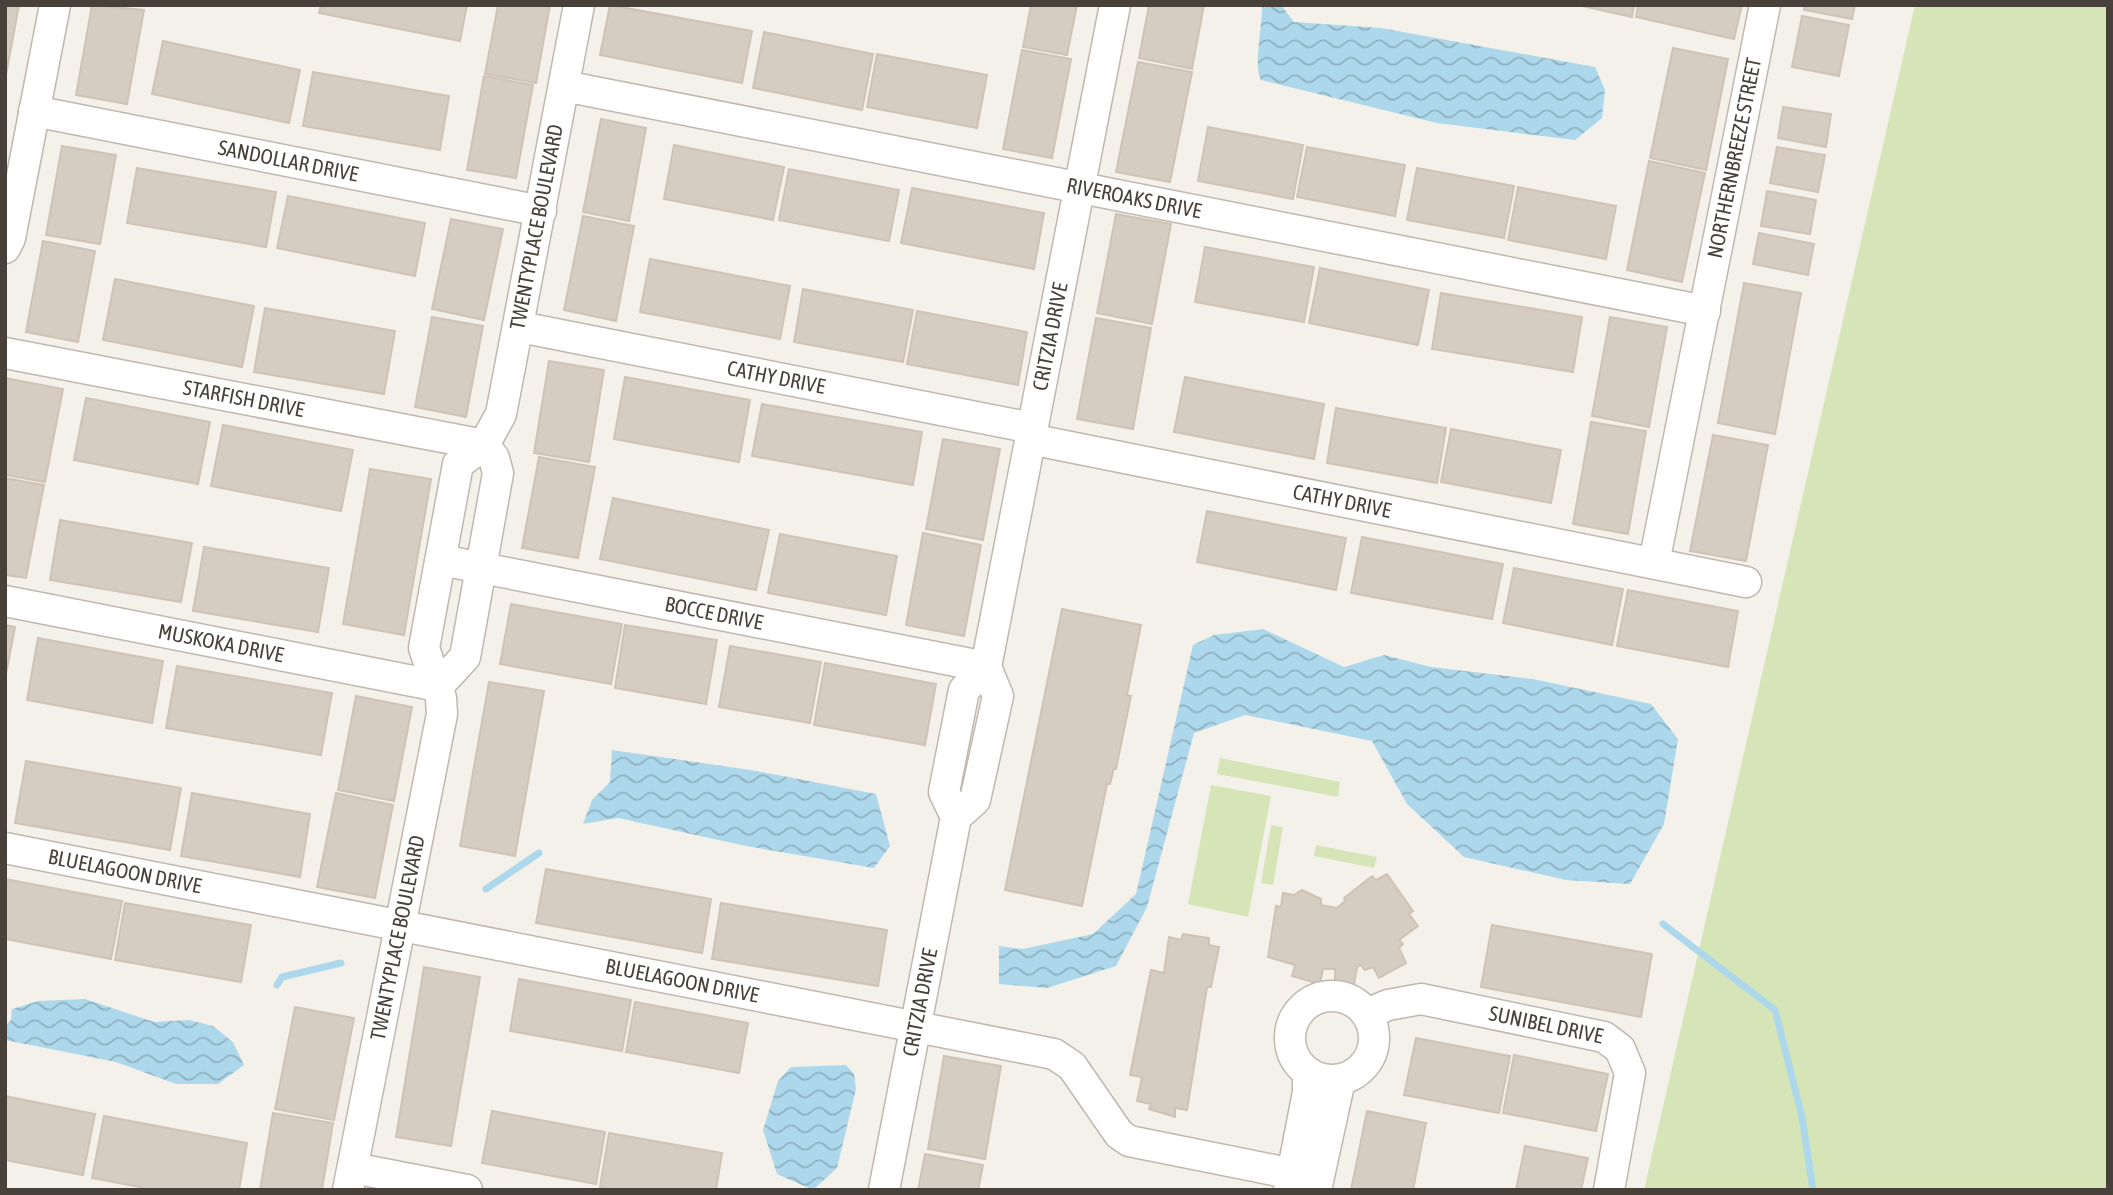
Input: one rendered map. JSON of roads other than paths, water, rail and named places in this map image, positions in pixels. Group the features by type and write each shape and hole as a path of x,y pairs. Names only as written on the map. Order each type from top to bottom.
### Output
{"street":[{"path":"5,248 10,238 55,5"},
{"name":"TWENTYPLACE BOULEVARD","path":"351,1179 442,714 438,686 428,667 424,648 458,464 484,445 501,414 520,327 579,5"},
{"name":"CRITZIA DRIVE","path":"884,1190 956,817 944,792 964,690 986,667 1115,5"},
{"name":"NORTHERNBREEZE STREET","path":"1705,311 1765,5"},
{"name":"RIVEROAKS DRIVE","path":"564,86 1705,311"},
{"name":"SANDOLLAR DRIVE","path":"34,111 541,211"},
{"path":"1654,563 1705,311"},
{"name":"CATHY DRIVE","path":"520,327 1746,582"},
{"name":"STARFISH DRIVE","path":"5,354 484,445"},
{"path":"438,686 465,657 498,473 494,458 484,445"},
{"name":"BOCCE DRIVE","path":"441,560 986,667"},
{"name":"MUSKOKA DRIVE","path":"5,601 438,686"},
{"name":"BLUELAGOON DRIVE","path":"5,848 1054,1054 1063,1059 1119,1134 1129,1141 1304,1183"},
{"path":"1333,995 1346,998 1367,1014 1375,1040 1371,1054 1364,1066 1340,1080 1329,1080 1308,1073 1292,1052 1292,1025 1307,1003 1333,995"},
{"name":"SUNIBEL DRIVE","path":"1367,1014 1388,1005 1421,999 1604,1037 1620,1049 1630,1073 1609,1190"},
{"path":"1304,1183 1308,1073"},
{"path":"1304,1183 1340,1080"},
{"path":"351,1179 457,1189"}],"water":[{"path":"1262,5 1281,5 1294,22 1381,28 1595,67 1605,90 1602,118 1575,140 1437,123 1261,80 1258,55"},
{"path":"1263,629 1344,667 1384,655 1431,667 1533,679 1651,704 1678,739 1664,824 1630,884 1566,880 1464,857 1407,804 1372,741 1245,715 1194,733 1147,907 1116,966 1047,988 999,984 999,946 1023,949 1093,934 1136,894 1193,645 1214,635"},
{"path":"612,750 751,770 876,794 890,846 874,868 746,846 618,818 583,824 592,800 610,782"},
{"path":"85,999 154,1022 189,1020 213,1026 233,1042 244,1065 218,1084 176,1084 116,1062 5,1040 5,1026 11,1020 12,1009 38,1001"},
{"path":"846,1065 854,1074 856,1089 837,1168 813,1190 777,1174 763,1130 778,1081 791,1067"}],"waterway":[{"path":"486,889 539,853"},
{"path":"1663,924 1775,1010 1802,1117 1813,1190"},
{"path":"277,985 282,977 341,963"}]}
